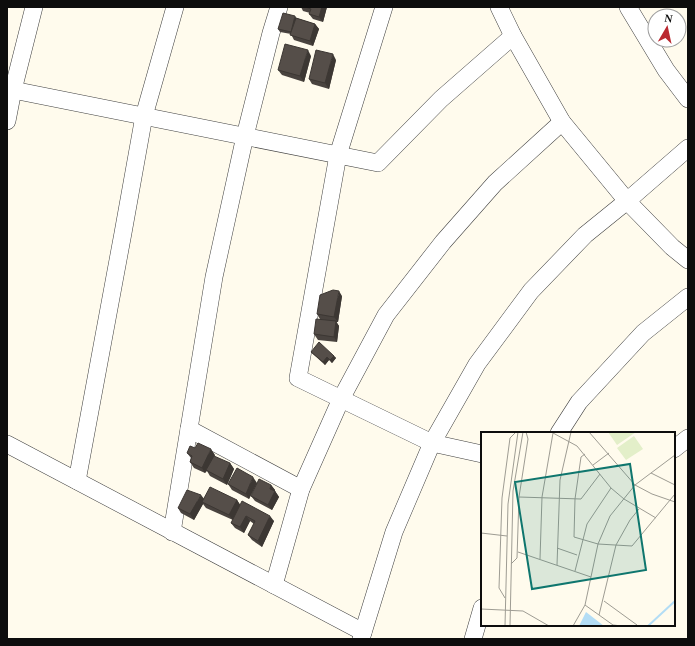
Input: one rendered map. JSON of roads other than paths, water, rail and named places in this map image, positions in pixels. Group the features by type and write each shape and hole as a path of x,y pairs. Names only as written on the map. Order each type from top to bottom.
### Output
{"street":[{"path":"7,121 13,90 34,7"},
{"path":"77,481 144,116 175,7"},
{"path":"172,532 214,277 245,136 279,7"},
{"path":"384,7 338,155 298,378 432,443 481,454"},
{"path":"499,7 513,36 562,122 627,201 672,247 688,260"},
{"path":"628,7 666,70 688,99"},
{"path":"13,90 378,163 441,99 513,36"},
{"path":"274,585 301,489 341,400 386,315 442,242 495,183 562,122"},
{"path":"7,444 274,585 362,636 394,532 432,443 477,364 530,291 585,235 688,148"},
{"path":"560,432 579,402 643,333 688,297"},
{"path":"189,429 301,489"},
{"path":"675,449 688,438"},
{"path":"473,639 481,611"}]}
